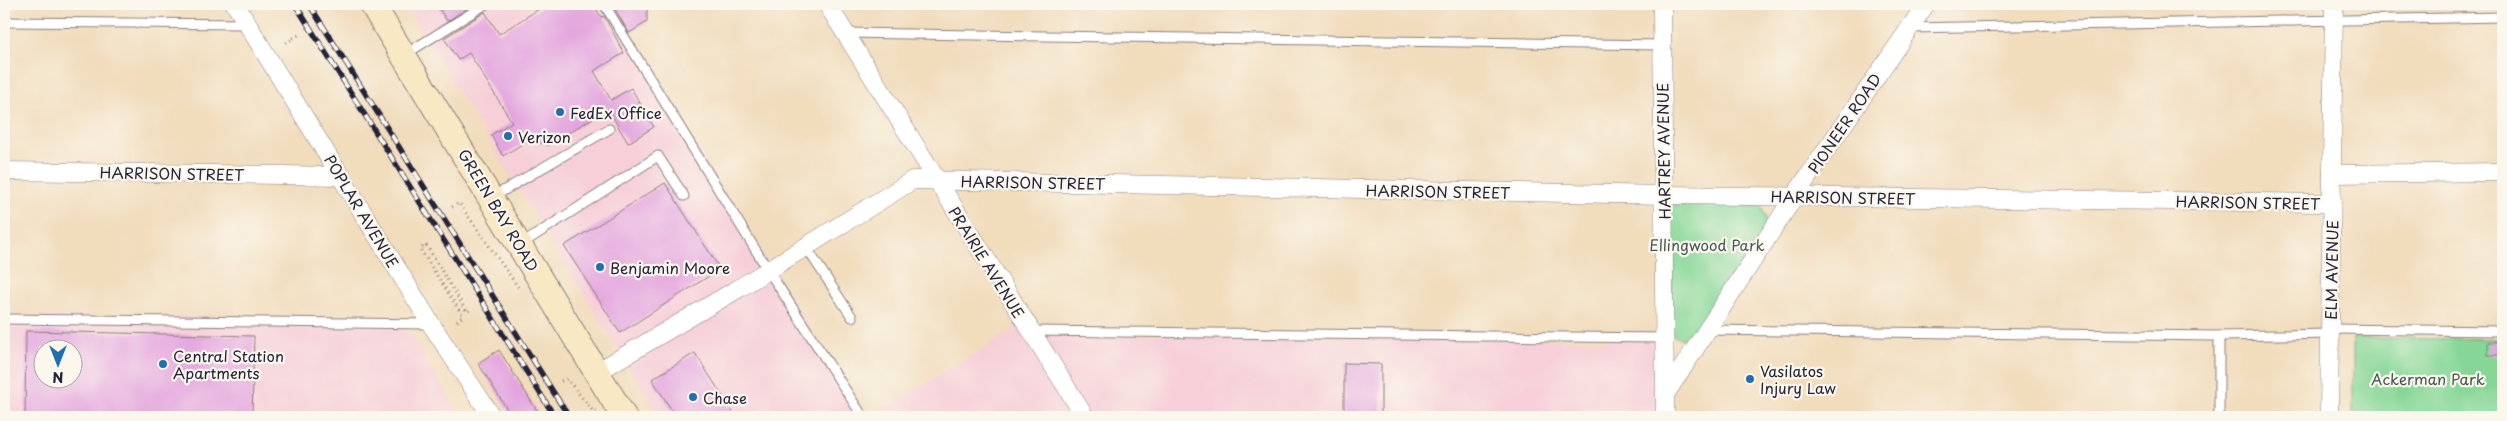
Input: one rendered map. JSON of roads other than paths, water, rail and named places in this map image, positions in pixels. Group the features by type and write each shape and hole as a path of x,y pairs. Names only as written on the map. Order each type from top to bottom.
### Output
{"main road":[{"name":"GREEN BAY ROAD","path":"372,4 624,417"}],"street":[{"name":"POPLAR AVENUE","path":"235,4 431,324 492,417"},
{"name":"PRAIRIE AVENUE","path":"828,4 1085,417"},
{"name":"HARTREY AVENUE","path":"1662,4 1665,417"},
{"name":"PIONEER ROAD","path":"1666,393 1794,197 1926,4"},
{"name":"ELM AVENUE","path":"2329,417 2334,12"},
{"name":"HARRISON STREET","path":"4,171 341,176"},
{"path":"2332,174 2503,172"},
{"name":"HARRISON STREET","path":"597,372 806,247 913,180 1664,195 2332,203"}],"lane":[{"path":"404,55 486,4"},
{"path":"604,4 768,270 863,417"},
{"path":"1909,28 2334,12 2503,17"},
{"path":"4,22 247,24"},
{"path":"845,32 1662,45"},
{"path":"491,198 609,129"},
{"path":"520,245 658,156 684,196"},
{"path":"806,247 852,317"},
{"path":"4,319 431,324"},
{"path":"1707,330 2219,336 2330,332 2503,331"},
{"path":"1030,331 1665,338"},
{"path":"2219,336 2219,417"}],"railway":[{"path":"295,4 555,417"},
{"path":"309,4 569,417"}],"place":[{"name":"FedEx Office","path":"560,112"},
{"name":"Verizon","path":"508,136"},
{"name":"Benjamin Moore","path":"600,267"},
{"name":"Central Station Apartments","path":"163,364"},
{"name":"Vasilatos Injury Law","path":"1750,379"},
{"name":"Chase","path":"693,397"}],"park label":[{"name":"Ellingwood Park","path":"1707,244"},
{"name":"Ackerman Park","path":"2428,378"}]}
